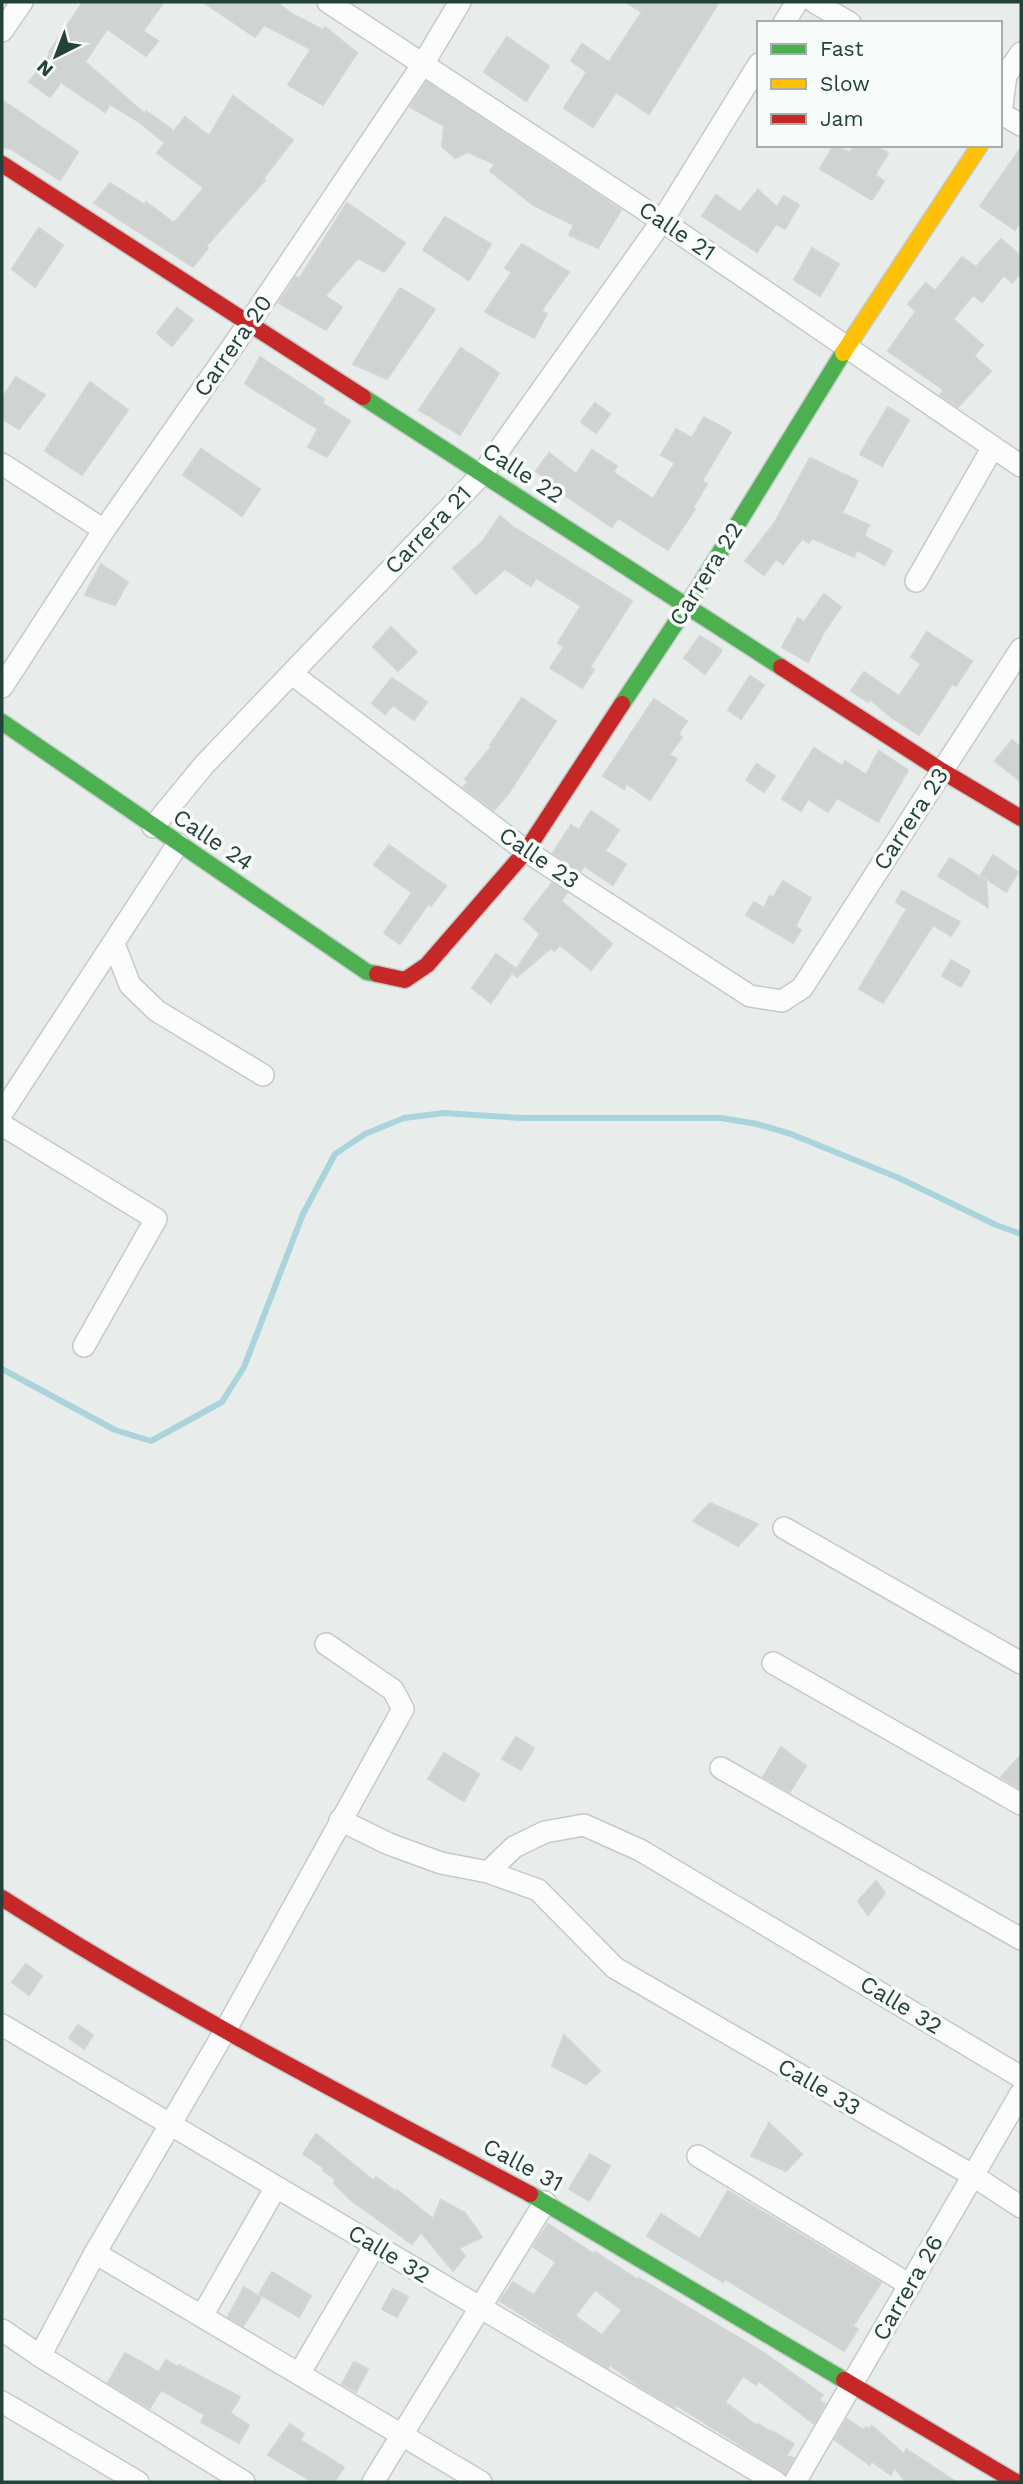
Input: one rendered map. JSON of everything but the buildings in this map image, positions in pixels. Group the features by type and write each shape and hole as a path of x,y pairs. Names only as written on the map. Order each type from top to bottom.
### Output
{"street":[{"path":"2,31 22,2"},
{"name":"Calle 21","path":"328,2 662,221 1021,466"},
{"name":"Carrera 20","path":"2,687 104,530 249,323 424,64 460,2"},
{"path":"785,21 797,2"},
{"path":"814,2 847,21"},
{"path":"1002,100 1006,75 1021,52"},
{"name":"Carrera 21","path":"153,827 204,765 482,474 662,221 757,67"},
{"path":"1002,111 1021,91"},
{"path":"1002,114 1021,125"},
{"name":"Carrera 22","path":"405,980 427,965 526,851 687,606 847,346 979,147"},
{"name":"Calle 22","path":"2,164 942,771 1021,818"},
{"path":"916,581 993,447"},
{"path":"2,464 104,530"},
{"name":"Carrera 23","path":"802,988 1021,649"},
{"name":"Calle 23","path":"292,674 526,851 750,996 782,1001 802,988"},
{"name":"Calle 24","path":"2,722 367,972 405,980"},
{"path":"2,1113 178,844"},
{"path":"114,944 130,985 158,1011 263,1075"},
{"path":"2,1125 156,1219 84,1346"},
{"path":"784,1528 1021,1663"},
{"path":"40,2356 95,2253 225,2031 403,1709 393,1690 326,1644"},
{"path":"773,1664 1021,1804"},
{"path":"721,1768 1021,1939"},
{"name":"Calle 33","path":"340,1821 389,1844 441,1863 488,1872 538,1890 615,1968 972,2175 1021,2207"},
{"name":"Calle 32","path":"488,1872 514,1847 545,1832 584,1825 640,1850 1021,2077"},
{"name":"Calle 31","path":"2,1898 88,1952 225,2031 545,2202 1016,2482"},
{"name":"Calle 32","path":"2,2025 776,2482"},
{"name":"Carrera 26","path":"795,2482 1021,2093"},
{"path":"698,2156 910,2284"},
{"path":"202,2316 276,2187"},
{"path":"373,2482 545,2202"},
{"path":"299,2374 375,2245"},
{"path":"95,2253 481,2482"},
{"path":"2,2330 244,2482"},
{"path":"2,2402 138,2482"}],"waterway":[{"path":"2,1369 115,1430 151,1441 222,1402 244,1367 303,1214 335,1154 365,1134 404,1118 444,1113 521,1118 721,1118 757,1124 791,1134 899,1178 996,1225 1021,1234"}],"traffic: fast":[{"path":"622,704 687,606 843,353"},
{"path":"363,397 781,667"},
{"path":"2,722 367,972 377,974"},
{"path":"530,2194 844,2380"}],"traffic: slow":[{"path":"843,353 979,147"}],"traffic: jam":[{"path":"2,164 363,397"},
{"path":"781,667 942,771 1021,818"},
{"path":"377,974 405,980 427,965 526,851 622,704"},
{"path":"2,1898 197,2015 530,2194"},
{"path":"844,2380 1016,2482"}]}
